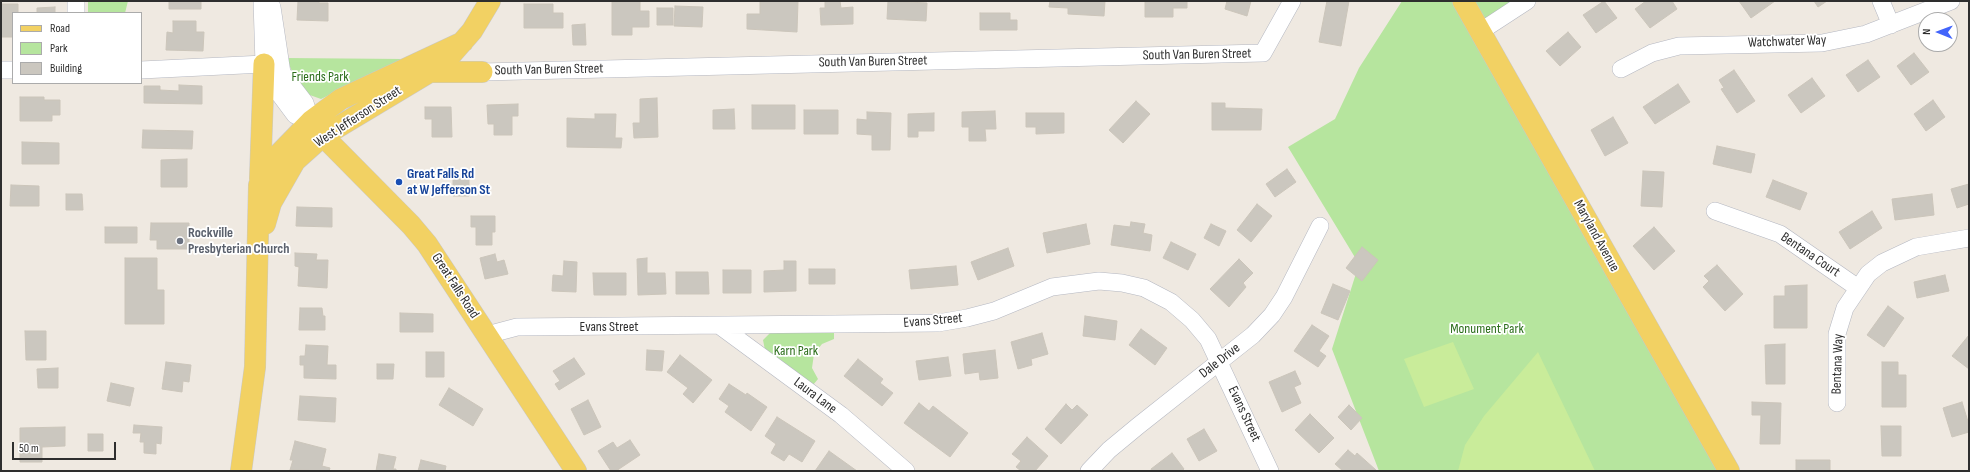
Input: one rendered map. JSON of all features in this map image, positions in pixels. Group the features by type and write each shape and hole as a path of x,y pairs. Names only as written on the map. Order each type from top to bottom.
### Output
{"main road":[{"name":"West Jefferson Street","path":"257,248 260,185 272,161 317,128 430,72 443,64 467,37 490,1"},
{"name":"Maryland Avenue","path":"1463,1 1729,471"},
{"path":"467,37 469,57 474,66 482,72"},
{"name":"West Jefferson Street","path":"257,248 271,203 281,184 317,128 341,99 467,37"},
{"path":"260,185 264,64"},
{"path":"430,72 482,72"},
{"name":"Great Falls Road","path":"317,128 411,225 427,244 576,471"},
{"path":"241,471 255,367 257,248"}],"street":[{"path":"76,1 76,12"},
{"path":"262,1 264,64 269,80 295,115 317,128"},
{"path":"271,1 282,73 306,103 317,128"},
{"name":"South Van Buren Street","path":"482,72 1263,53 1292,1"},
{"path":"1481,31 1527,1"},
{"path":"1881,1 1891,25"},
{"name":"Watchwater Way","path":"1621,69 1652,53 1679,46 1822,43 1866,34 1951,1"},
{"path":"142,70 264,64"},
{"path":"1,70 12,70"},
{"name":"Bentana Court","path":"1715,211 1780,234 1858,288"},
{"name":"Dale Drive","path":"1089,471 1138,426 1253,335 1272,315 1284,297 1320,226"},
{"name":"Bentana Way","path":"1837,403 1837,334 1845,308 1868,274 1882,263 1916,247 1969,238"},
{"name":"Evans Street","path":"487,335 517,327 938,323 967,318 994,310 1052,287 1074,283 1107,281 1122,282 1144,288 1171,302 1196,325 1208,339 1220,361 1270,471"},
{"name":"Laura Lane","path":"720,326 841,416 906,471"}],"green space":[{"path":"88,1 128,1 125,12 88,12"},
{"name":"Monument Park","path":"1402,1 1527,1 1481,31 1729,471 1379,471 1332,349 1359,264 1288,147 1335,119 1359,68"},
{"name":"Friends Park","path":"286,58 404,59 321,99 307,94 295,78"},
{"name":"Karn Park","path":"770,333 834,333 834,339 822,344 814,354 812,368 818,379 813,385 765,350 763,340"},
{"path":"1453,342 1474,389 1424,407 1404,359"},
{"path":"1538,352 1595,471 1458,471 1465,445 1484,416"}],"building":[{"path":"169,1 201,1 201,9 169,9"},
{"path":"298,1 319,1 319,3 328,3 328,21 297,20"},
{"path":"640,1 640,11 649,11 649,27 632,27 632,35 612,35 612,2"},
{"path":"760,1 798,1 797,32 747,29 747,14 760,14"},
{"path":"825,1 840,1 841,8 853,7 853,24 821,25 820,8 825,8"},
{"path":"888,1 927,3 926,21 887,19"},
{"path":"1050,1 1105,1 1104,16 1068,14 1068,8 1049,7"},
{"path":"1145,1 1187,1 1187,8 1173,8 1173,17 1145,17"},
{"path":"1227,1 1251,1 1247,16 1225,9"},
{"path":"1327,1 1349,1 1341,46 1319,42"},
{"path":"1604,1 1617,18 1596,33 1583,15"},
{"path":"1646,1 1672,1 1677,9 1650,28 1635,9"},
{"path":"1739,1 1775,1 1751,18"},
{"path":"1814,1 1827,1 1818,7"},
{"path":"1,4 18,4 18,12 12,12 12,37 1,37"},
{"path":"524,4 553,4 553,13 563,13 563,28 524,28"},
{"path":"675,6 703,7 702,27 674,26"},
{"path":"55,7 55,12 37,12 37,8"},
{"path":"657,8 673,8 673,25 657,25"},
{"path":"980,13 1010,13 1010,20 1017,20 1017,30 980,30"},
{"path":"173,21 196,21 196,32 204,32 203,51 166,50 167,32 173,33"},
{"path":"585,24 586,45 573,45 572,25"},
{"path":"1568,32 1581,47 1560,66 1546,51"},
{"path":"1914,53 1929,72 1911,85 1897,66"},
{"path":"1868,60 1880,77 1858,92 1846,75"},
{"path":"1734,70 1755,101 1737,113 1721,89 1724,88 1719,80"},
{"path":"1812,78 1825,96 1801,113 1788,95"},
{"path":"1678,84 1690,102 1655,124 1643,107"},
{"path":"179,85 202,86 202,104 144,103 144,86 160,86 160,90 179,91"},
{"path":"20,97 44,97 44,100 60,100 60,115 52,115 52,121 20,121"},
{"path":"657,98 658,137 634,138 633,123 640,123 640,99"},
{"path":"1933,100 1945,117 1926,131 1914,114"},
{"path":"1136,101 1150,114 1123,143 1109,130"},
{"path":"1212,103 1225,103 1225,108 1262,109 1261,130 1212,130"},
{"path":"518,104 518,116 512,116 512,135 494,135 494,124 488,124 487,105"},
{"path":"752,105 795,105 795,129 752,129"},
{"path":"425,107 451,107 452,137 432,137 432,119 425,119"},
{"path":"734,109 735,129 713,129 713,110"},
{"path":"804,110 838,110 838,134 804,134"},
{"path":"995,111 996,129 985,129 986,141 969,141 969,127 962,127 962,112"},
{"path":"867,112 891,113 890,150 872,150 872,135 857,134 857,119 867,120"},
{"path":"934,113 934,131 918,131 918,137 908,137 908,114"},
{"path":"1026,113 1064,113 1064,133 1036,134 1036,127 1026,127"},
{"path":"595,114 616,114 615,138 622,138 621,148 567,147 567,118 595,119"},
{"path":"1613,117 1628,143 1605,156 1591,130"},
{"path":"143,130 193,131 192,149 142,148"},
{"path":"22,142 59,143 59,164 22,164"},
{"path":"1717,146 1755,154 1751,173 1713,164"},
{"path":"187,159 187,187 161,187 161,160"},
{"path":"1287,169 1296,182 1275,197 1266,184"},
{"path":"1643,171 1664,172 1662,207 1641,206"},
{"path":"453,175 469,175 469,196 453,196"},
{"path":"1773,180 1807,193 1800,210 1766,197"},
{"path":"1969,184 1969,204 1957,208 1951,189"},
{"path":"11,185 39,186 39,206 10,206"},
{"path":"66,194 82,194 83,210 66,210"},
{"path":"1932,194 1934,215 1895,220 1892,199"},
{"path":"1257,204 1272,216 1251,242 1237,230"},
{"path":"297,207 332,208 332,227 296,226"},
{"path":"1872,211 1882,228 1850,249 1839,232"},
{"path":"471,216 495,216 495,232 492,232 492,245 476,245 476,227 471,227"},
{"path":"1131,222 1145,224 1143,233 1152,235 1150,251 1111,245 1114,225 1130,227"},
{"path":"151,223 189,223 189,249 157,249 157,240 150,240"},
{"path":"1086,224 1090,244 1047,253 1043,233"},
{"path":"1211,224 1226,231 1219,246 1204,238"},
{"path":"105,227 137,227 137,243 105,243"},
{"path":"1654,227 1675,251 1654,270 1633,246"},
{"path":"1171,242 1196,254 1188,270 1163,258"},
{"path":"1362,247 1378,260 1362,281 1346,268"},
{"path":"1008,248 1014,266 978,280 971,262"},
{"path":"295,253 317,254 316,260 328,260 327,288 298,286 299,267 295,266"},
{"path":"495,254 497,262 504,260 508,274 485,279 480,258"},
{"path":"125,258 157,258 157,290 164,290 164,324 125,324"},
{"path":"647,258 647,273 665,273 666,294 638,295 637,259"},
{"path":"1239,259 1253,273 1243,283 1246,287 1229,307 1210,289"},
{"path":"564,261 577,262 576,292 552,291 553,275 563,276"},
{"path":"784,261 796,261 796,291 764,292 764,271 784,270"},
{"path":"1717,265 1743,294 1725,311 1703,287 1709,281 1704,276"},
{"path":"956,266 958,285 911,289 909,270"},
{"path":"809,269 835,269 835,284 809,284"},
{"path":"723,270 751,270 751,293 723,293"},
{"path":"676,272 708,272 709,294 676,294"},
{"path":"593,273 626,273 626,295 594,295"},
{"path":"1945,275 1949,291 1917,298 1914,282"},
{"path":"1333,284 1350,291 1338,320 1321,313"},
{"path":"1807,285 1807,328 1774,328 1774,296 1785,296 1785,286"},
{"path":"1888,306 1904,318 1884,347 1867,335"},
{"path":"300,308 322,308 323,316 325,316 325,330 299,330"},
{"path":"400,313 433,314 433,332 400,332"},
{"path":"1085,316 1117,321 1115,340 1083,336"},
{"path":"1312,325 1329,336 1319,351 1326,356 1318,367 1294,351"},
{"path":"1141,329 1167,348 1155,365 1129,345"},
{"path":"25,331 46,331 46,360 26,360"},
{"path":"1042,333 1048,354 1031,359 1032,365 1018,369 1011,342"},
{"path":"1969,335 1969,369 1952,356"},
{"path":"1785,344 1785,384 1766,384 1765,345"},
{"path":"306,345 328,346 327,365 336,365 336,379 304,378 304,365 300,365 300,356 305,356"},
{"path":"647,350 664,351 662,371 646,370"},
{"path":"995,350 998,378 980,380 979,372 965,374 963,354"},
{"path":"426,352 444,352 444,377 426,377"},
{"path":"680,355 712,380 693,403 683,394 688,388 667,372"},
{"path":"948,357 951,376 919,380 916,361"},
{"path":"574,358 585,374 559,390 555,384 560,381 553,371"},
{"path":"858,359 883,379 880,383 893,393 882,406 844,376"},
{"path":"166,362 191,365 189,382 183,381 182,392 162,389"},
{"path":"1882,362 1898,362 1898,375 1906,375 1906,407 1882,407"},
{"path":"377,364 394,364 393,379 377,379"},
{"path":"58,368 58,388 38,388 37,369"},
{"path":"1295,371 1301,384 1294,387 1301,403 1282,412 1269,382"},
{"path":"111,383 134,388 130,406 107,401"},
{"path":"729,384 746,395 747,393 767,407 751,431 725,412 729,406 719,399"},
{"path":"449,388 483,409 473,426 439,405"},
{"path":"300,396 336,398 335,422 298,420"},
{"path":"588,400 601,427 584,435 571,409"},
{"path":"1752,402 1781,403 1780,444 1760,444 1761,415 1752,415"},
{"path":"1962,402 1969,425 1969,432 1952,437 1943,408"},
{"path":"919,403 929,411 933,406 968,433 950,457 904,423"},
{"path":"1066,404 1072,410 1077,405 1088,415 1061,444 1045,429"},
{"path":"1349,405 1362,418 1351,430 1338,417"},
{"path":"1310,414 1334,438 1319,453 1295,430"},
{"path":"777,417 815,441 802,462 789,454 784,461 771,453 776,444 765,436"},
{"path":"134,425 162,427 161,444 156,443 156,454 144,453 144,442 140,442 141,433 133,433"},
{"path":"1881,426 1901,426 1901,456 1882,456"},
{"path":"65,427 65,446 42,447 42,462 20,462 20,428"},
{"path":"1204,429 1217,451 1199,461 1187,439"},
{"path":"88,434 103,434 103,451 88,451"},
{"path":"1027,437 1048,456 1035,471 1021,471 1016,467 1021,461 1012,454"},
{"path":"630,440 640,455 616,471 611,471 598,451 613,442 617,448"},
{"path":"295,441 326,449 322,466 330,468 329,471 290,470 293,460 290,460"},
{"path":"1348,450 1355,456 1357,453 1376,470 1343,471 1335,464"},
{"path":"829,451 857,471 815,471"},
{"path":"1172,453 1184,469 1182,471 1152,471 1151,469"},
{"path":"379,454 396,457 393,469 396,469 396,471 376,471"},
{"path":"421,460 446,466 445,471 418,471"},
{"path":"1796,460 1830,460 1830,471 1796,471"}],"place":[{"name":"Great Falls Rd at W Jefferson St","path":"399,182"},
{"name":"Rockville Presbyterian Church","path":"180,241"}]}
